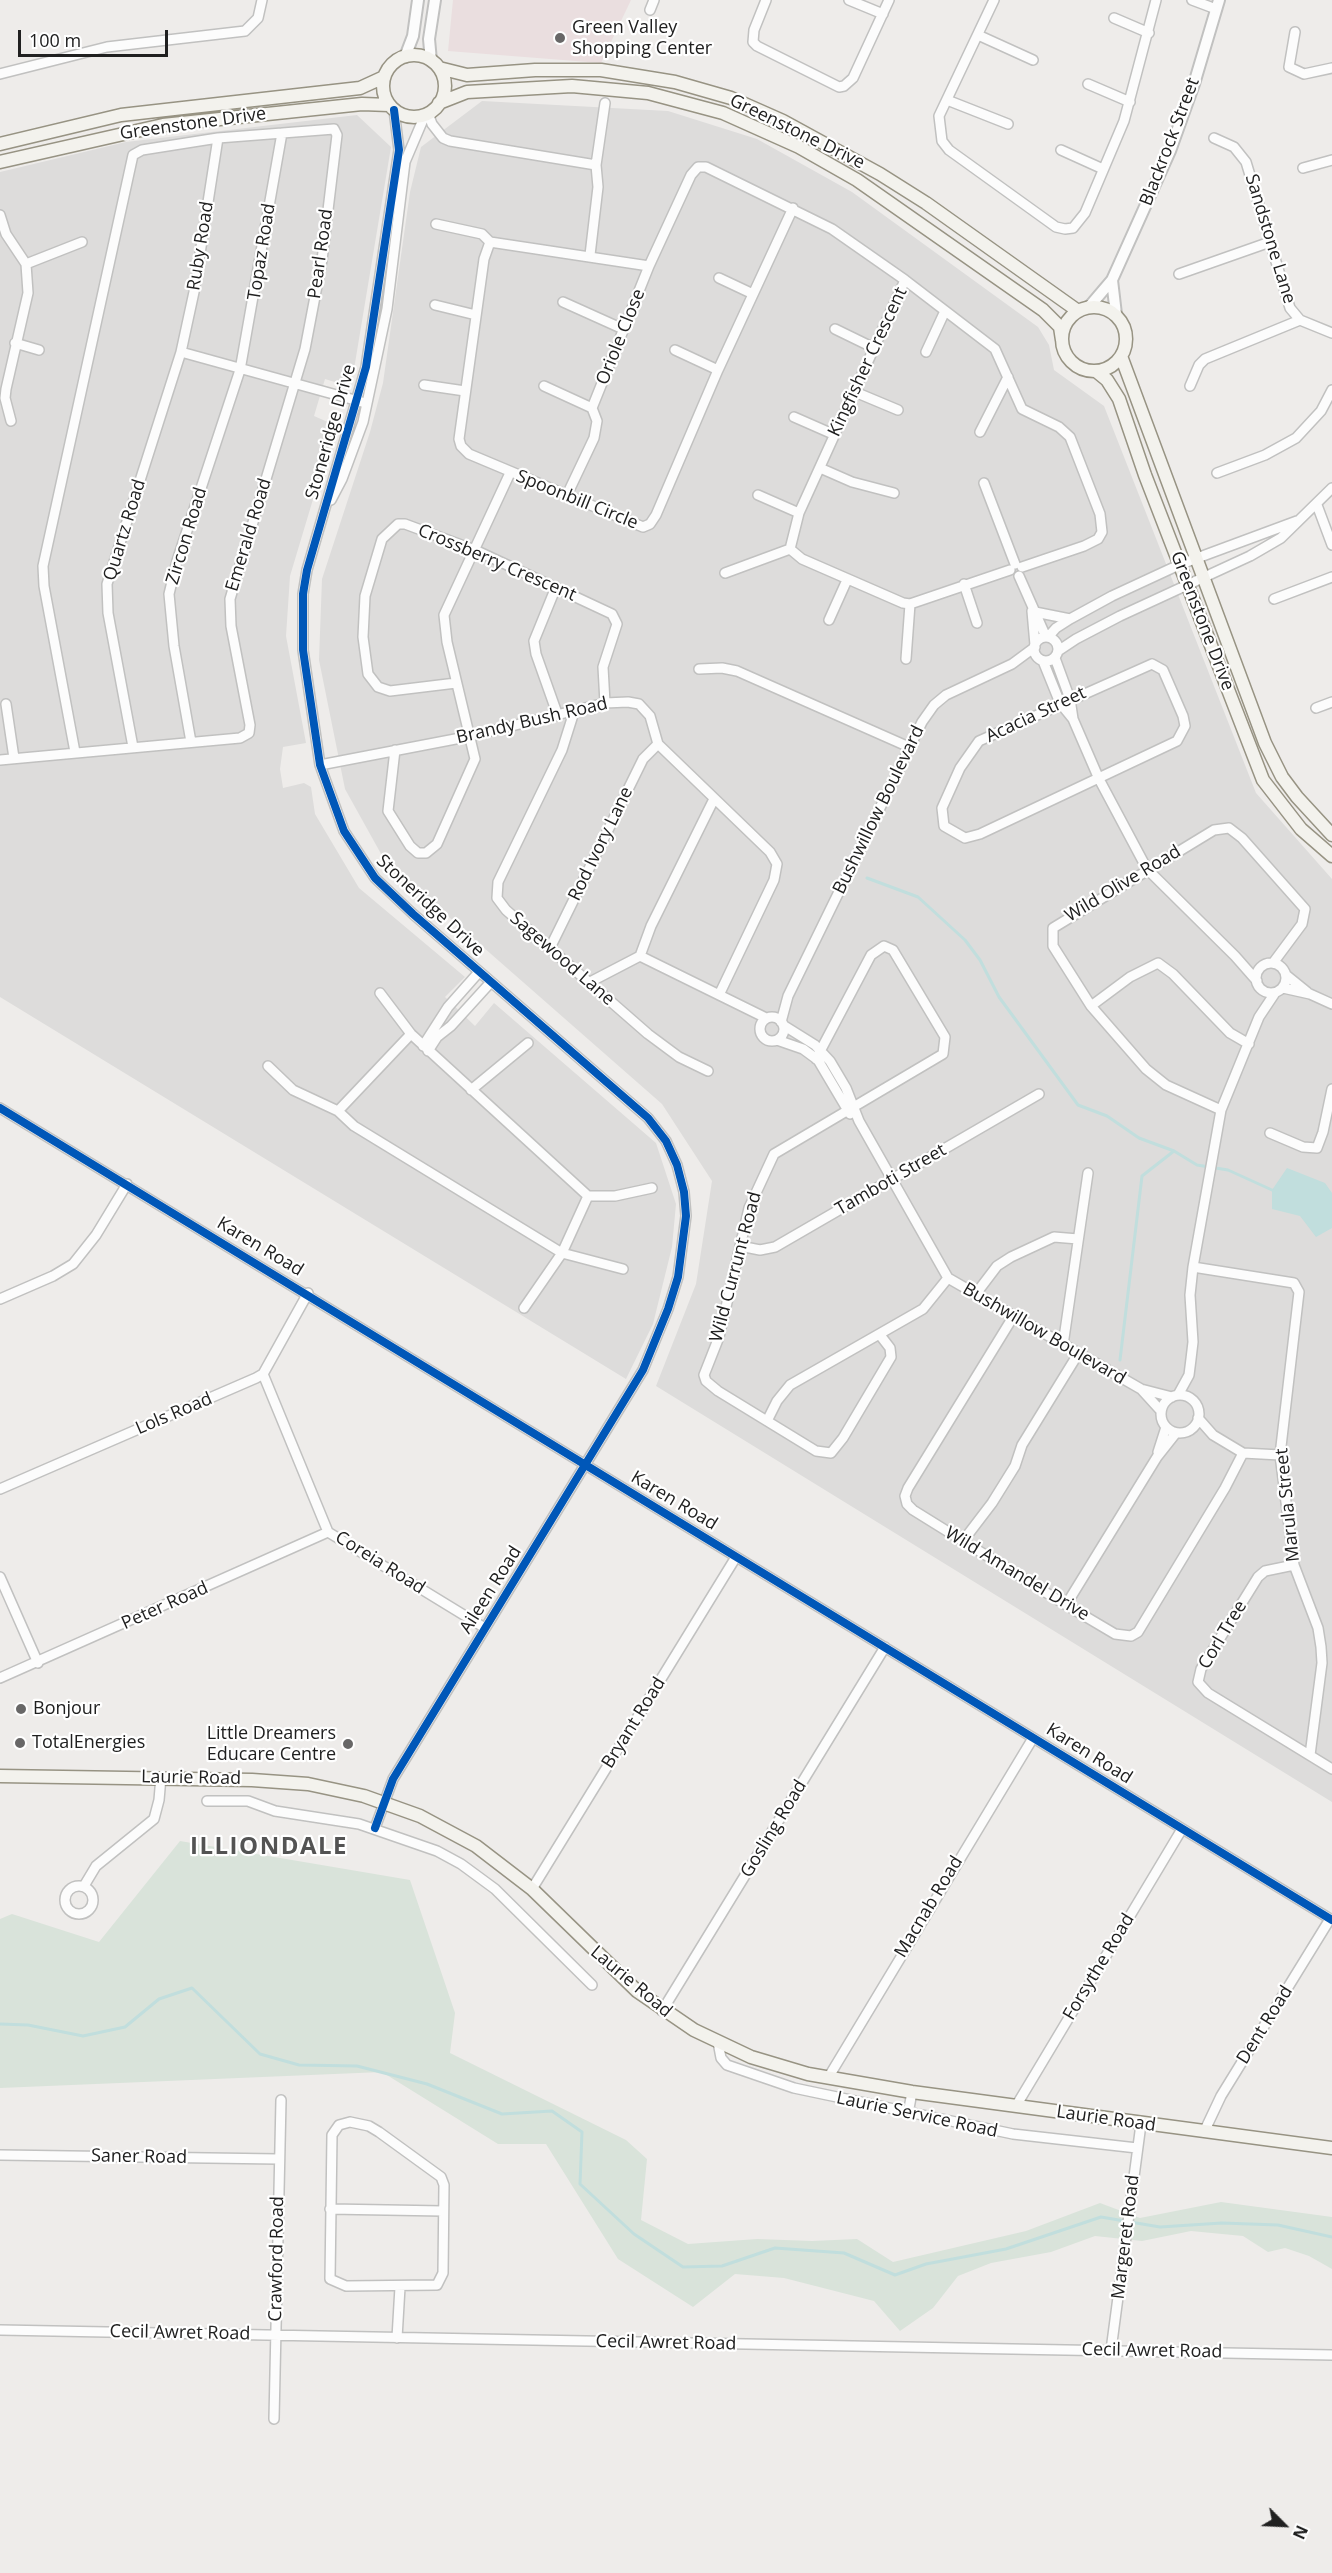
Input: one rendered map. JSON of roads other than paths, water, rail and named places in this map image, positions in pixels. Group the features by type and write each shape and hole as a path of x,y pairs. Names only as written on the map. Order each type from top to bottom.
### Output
{"main road":[{"path":"417,55 435,64 445,84 439,103 427,114 411,117 392,107 383,90 384,77 392,64 405,57 417,55"},
{"name":"Greenstone Drive","path":"435,64 467,75 552,69 600,70 675,82 731,98 783,121 880,174 1083,309"},
{"name":"Greenstone Drive","path":"0,144 121,115 360,88 384,77"},
{"name":"Greenstone Drive","path":"439,103 467,92 572,86 648,93 723,113 799,147 857,180 1043,310 1060,327 1062,340"},
{"name":"Greenstone Drive","path":"0,162 163,126 362,104 392,107"},
{"path":"1083,309 1108,309 1116,314 1126,332 1126,342 1121,357 1112,365 1096,371 1077,366 1064,350 1062,340 1066,322 1083,309"},
{"name":"Greenstone Drive","path":"1121,357 1265,743 1282,777 1332,835"},
{"name":"Greenstone Drive","path":"1096,371 1107,380 1119,399 1145,476 1263,780 1301,829 1332,856"},
{"name":"Laurie Road","path":"0,1776 161,1777 308,1784 382,1802 420,1816 476,1846 532,1889 605,1963 662,2011 718,2042 778,2066 828,2078 912,2092 1204,2133 1332,2148"}],"street":[{"path":"0,74 107,47 245,31 258,18 262,0"},
{"path":"405,57 413,36 418,0"},
{"path":"435,0 429,39 435,64"},
{"path":"650,10 654,0"},
{"path":"766,0 754,30 753,42 832,85 844,86 853,78 889,0"},
{"path":"849,0 883,14"},
{"path":"994,0 939,116 942,141 949,150 1056,227 1065,229 1079,223 1130,102 1156,0"},
{"path":"1154,14 1161,0"},
{"path":"1192,0 1218,4"},
{"name":"Blackrock Street","path":"1083,309 1112,280 1174,142 1218,4"},
{"path":"1114,18 1149,33"},
{"path":"1295,32 1289,67 1304,74 1332,68"},
{"path":"978,35 1033,60"},
{"path":"1088,84 1130,102"},
{"path":"947,100 1008,124"},
{"path":"590,255 598,187 596,165 605,103"},
{"name":"Stoneridge Drive","path":"362,402 399,150 392,107"},
{"path":"427,114 443,138 450,141 596,165"},
{"name":"Stoneridge Drive","path":"427,114 405,162 387,309 342,479 322,515 307,570 302,618 309,700 320,765 344,831 369,871 413,914 648,1118 666,1141 677,1165 684,1192 686,1216 684,1249 661,1329 629,1395"},
{"name":"Pearl Road","path":"282,133 329,128 334,129 337,135 322,260 297,384"},
{"path":"75,752 44,586 43,566 130,166 137,151 218,138 282,133"},
{"name":"Topaz Road","path":"240,370 282,133"},
{"name":"Ruby Road","path":"181,352 194,292 218,138"},
{"name":"Sandstone Lane","path":"1214,138 1234,147 1241,153 1290,308 1300,320 1332,333"},
{"path":"1060,150 1103,169"},
{"path":"1303,168 1332,159"},
{"path":"436,224 482,234 490,242 590,255 650,266 690,175 698,167 706,167 793,208 858,245 905,280"},
{"name":"Spoonbill Circle","path":"490,242 485,250 459,439 461,446 469,454 510,473 635,526 643,527 650,524 793,208"},
{"path":"0,215 3,236 26,264 28,293 2,399 11,421"},
{"path":"26,264 82,242"},
{"path":"1179,274 1270,242"},
{"name":"Oriole Close","path":"592,408 650,266"},
{"path":"719,278 753,294"},
{"name":"Kingfisher Crescent","path":"790,549 799,513 905,280 990,343 1000,358 1022,409 1059,427 1070,437 1103,525 1102,532 1092,542 910,604"},
{"path":"1112,280 1116,314"},
{"path":"563,302 623,329"},
{"path":"435,305 476,315"},
{"path":"926,352 945,311"},
{"path":"1190,386 1199,365 1205,359 1300,320"},
{"path":"835,329 874,348"},
{"path":"15,343 39,350"},
{"path":"675,350 718,370"},
{"path":"181,352 362,402"},
{"name":"Quartz Road","path":"133,747 108,612 107,584 181,352"},
{"name":"Zircon Road","path":"191,742 172,637 169,594 177,561 240,370"},
{"path":"981,432 1008,376"},
{"name":"Emerald Road","path":"191,742 244,737 249,733 250,725 231,626 230,599 297,384"},
{"path":"424,385 465,391"},
{"path":"544,386 592,408 597,421 596,431 566,497"},
{"path":"1217,473 1281,448 1296,438 1321,411 1332,390"},
{"path":"855,392 898,410"},
{"path":"794,417 835,435"},
{"path":"820,468 852,482 894,493"},
{"path":"395,750 387,807 389,815 410,846 418,853 426,853 436,844 474,763 475,749 456,683 444,628 444,615 510,473"},
{"path":"984,483 1034,610 1047,637 1055,640 1073,719 1099,778 1147,869 1235,956 1259,985 1310,994"},
{"path":"1042,660 1057,655 1076,639 1187,583 1250,556 1281,538 1332,488"},
{"path":"758,495 799,513"},
{"path":"1317,505 1332,545"},
{"path":"1035,646 1056,627 1070,619 1181,564 1302,519"},
{"name":"Crossberry Crescent","path":"456,683 396,691 378,687 367,668 363,610 382,539 394,526 405,524 475,550 606,609 615,619 616,632 602,673 604,703"},
{"path":"725,573 790,549 802,559 910,604 906,659"},
{"path":"1274,599 1332,577"},
{"path":"829,620 848,580"},
{"path":"964,584 977,623"},
{"path":"556,587 534,641 558,716"},
{"path":"1034,610 1070,619"},
{"path":"1034,610 1035,653 1042,660 1060,703 1073,719"},
{"name":"Bushwillow Boulevard","path":"1035,646 1012,663 946,695 934,705 909,747 788,996 782,1023 820,1055 948,1278 1141,1389 1175,1396"},
{"name":"Bushwillow Boulevard","path":"1012,663 1042,660"},
{"name":"Acacia Street","path":"1152,664 1163,670 1185,726 1177,741 972,837 965,838 944,826 942,808 971,750 979,741 1070,699 1152,664"},
{"path":"699,669 722,668 738,671 909,747"},
{"name":"Brandy Bush Road","path":"320,765 471,736 604,703 628,702 643,707 651,716 658,744"},
{"path":"1316,708 1332,702"},
{"path":"6,704 14,758"},
{"name":"Sagewood Lane","path":"574,712 562,750 496,890 502,906 648,1034 679,1056 708,1071"},
{"path":"0,760 191,742"},
{"path":"658,744 775,858 777,870 719,994"},
{"name":"Rod Ivory Lane","path":"550,948 643,759 658,744"},
{"path":"383,752 391,767"},
{"path":"590,982 640,956 651,926 714,799"},
{"name":"Wild Olive Road","path":"1221,1110 1157,1079 1091,1006 1053,946 1053,928 1214,830 1228,828 1236,832 1305,909 1302,924 1273,963"},
{"name":"Wild Olive Road","path":"1279,990 1290,943"},
{"name":"Wild Currunt Road","path":"820,1055 871,955 884,946 893,950 945,1037 945,1049 938,1058 774,1154 749,1208 719,1337 704,1375 710,1386 816,1451 831,1452 843,1438 891,1357 890,1348 880,1335"},
{"path":"640,956 719,994 748,1011 782,1023 783,1032 777,1040"},
{"path":"1235,956 1260,968 1273,963 1310,994 1332,1004"},
{"path":"1091,1006 1130,977 1158,963 1173,974 1230,1033 1249,1044"},
{"path":"1259,1017 1260,968"},
{"path":"425,1048 448,1007 479,972"},
{"path":"425,1048 451,1026 491,982"},
{"path":"1279,990 1259,1017 1221,1110 1193,1267 1190,1295 1193,1342 1189,1374 1198,1418 1213,1435 1243,1453 1280,1455"},
{"path":"380,993 411,1034 425,1048 588,1196 615,1196 652,1188"},
{"name":"Bushwillow Boulevard","path":"769,1017 788,996"},
{"path":"748,1011 765,1039 777,1040 820,1055"},
{"path":"760,1028 769,1017"},
{"path":"338,1111 411,1034"},
{"path":"471,1090 528,1043"},
{"path":"268,1066 292,1090 338,1111 354,1126 562,1253 623,1269"},
{"path":"1270,1133 1311,1150 1317,1148 1332,1089"},
{"name":"Tamboti Street","path":"740,1246 760,1250 775,1248 1039,1094"},
{"name":"Karen Road","path":"0,1108 308,1293 1331,1920"},
{"path":"1063,1345 1088,1173"},
{"path":"0,1299 53,1276 73,1264 96,1235 127,1184"},
{"path":"525,1308 562,1253 588,1196"},
{"path":"975,1295 997,1266 1011,1257 1054,1237 1078,1239"},
{"name":"Marula Street","path":"1193,1267 1289,1282 1297,1286 1298,1302 1280,1455 1294,1565 1318,1628 1321,1647 1322,1663 1310,1755"},
{"path":"767,1421 777,1401 790,1386 923,1309 948,1278"},
{"path":"263,1374 308,1293"},
{"name":"Wild Amandel Drive","path":"1013,1317 908,1488 905,1496 907,1504 913,1510 1115,1634 1131,1636 1138,1632 1230,1480 1243,1453"},
{"path":"963,1541 992,1503 1015,1466 1022,1446 1078,1354"},
{"name":"Lols Road","path":"0,1488 263,1374"},
{"name":"Coreia Road","path":"263,1374 328,1532 485,1628"},
{"path":"1157,1457 1166,1427 1161,1411 1175,1396 1189,1374"},
{"name":"Bushwillow Boulevard","path":"1141,1389 1161,1411"},
{"name":"Aileen Road","path":"375,1828 382,1802 393,1779 629,1395"},
{"path":"1175,1396 1194,1401"},
{"path":"1188,1432 1198,1418"},
{"path":"1166,1427 1176,1433 1213,1435"},
{"path":"1066,1605 1157,1457 1176,1433"},
{"name":"Peter Road","path":"0,1678 328,1532"},
{"name":"Bryant Road","path":"532,1889 736,1557"},
{"name":"Corl Tree","path":"1294,1565 1265,1571 1258,1577 1201,1669 1198,1682 1208,1693 1332,1769"},
{"path":"0,1577 38,1663"},
{"name":"Gosling Road","path":"662,2011 885,1647"},
{"name":"Macnab Road","path":"828,2078 1034,1738"},
{"path":"84,1886 96,1866 154,1820 161,1777"},
{"path":"207,1801 256,1802 275,1811 375,1828 437,1851 481,1878 592,1985"},
{"name":"Forsythe Road","path":"1016,2106 1182,1829"},
{"name":"Dent Road","path":"1204,2133 1221,2096 1331,1920"},
{"name":"Laurie Service Road","path":"718,2042 721,2058 727,2065 794,2088 908,2114 1013,2134 1137,2148"},
{"path":"908,2114 912,2092"},
{"name":"Crawford Road","path":"274,2419 281,2100"},
{"path":"350,2122 369,2126 436,2172 444,2185 441,2280 437,2285 430,2287 400,2287 346,2286 330,2279 330,2209 332,2135 339,2125 350,2122"},
{"name":"Margeret Road","path":"1111,2349 1141,2124"},
{"name":"Saner Road","path":"0,2155 278,2159"},
{"path":"330,2209 443,2211"},
{"path":"397,2338 400,2287"},
{"name":"Cecil Awret Road","path":"0,2330 1111,2349 1332,2355"}],"water":[{"path":"1287,1168 1325,1183 1332,1193 1332,1228 1316,1237 1300,1216 1272,1209 1272,1190"}],"waterway":[{"path":"867,878 918,897 965,940 980,960 999,997 1078,1105 1107,1116 1139,1138 1174,1151 1197,1165 1228,1170 1272,1190"},
{"path":"1120,1360 1142,1176 1174,1151"},
{"path":"0,2024 28,2025 83,2036 125,2027 159,1999 192,1988 260,2054 299,2065 357,2066 427,2084 502,2114 552,2111 582,2132 580,2184 634,2234 683,2267 722,2266 775,2248 844,2253 895,2275 926,2264 1006,2249 1101,2217 1160,2227 1222,2223 1278,2225 1332,2237"}],"place":[{"name":"Green Valley Shopping Center","path":"560,38"},
{"name":"Bonjour","path":"21,1709"},
{"name":"TotalEnergies","path":"20,1743"},
{"name":"Little Dreamers Educare Centre","path":"348,1744"}],"district":[{"name":"ILLIONDALE","path":"269,1847"}]}
